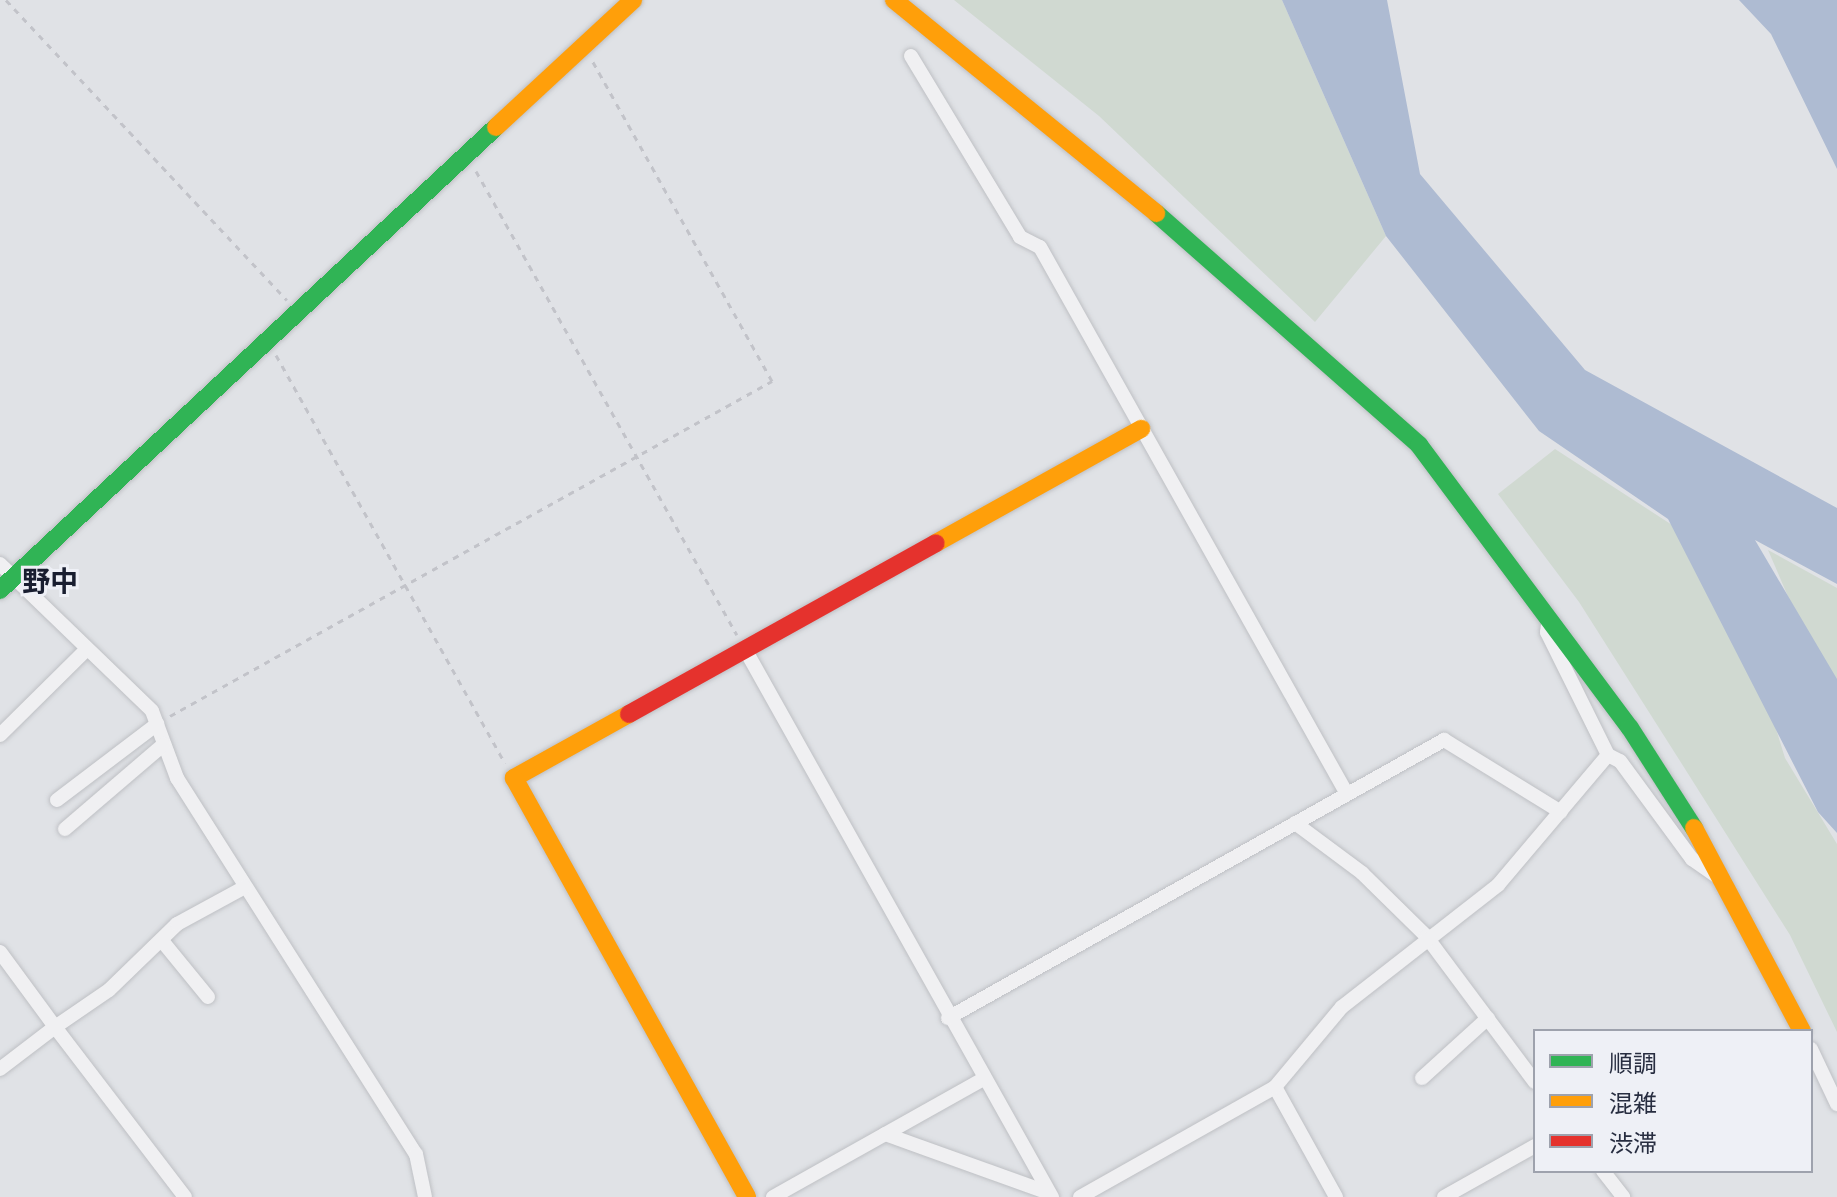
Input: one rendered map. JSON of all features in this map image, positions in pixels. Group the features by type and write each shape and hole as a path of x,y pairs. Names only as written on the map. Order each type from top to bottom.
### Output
{"street":[{"path":"7,584 270,344 633,0"},
{"path":"894,0 1366,392 1419,445 1549,613 1721,879 1801,1029"},
{"path":"911,56 1020,237 1040,247 1347,794"},
{"path":"747,1197 514,778 1141,429"},
{"path":"0,564 7,584 87,649 157,724 164,744 245,887 416,1154 425,1197"},
{"path":"1549,613 1547,632 1608,755 1620,761 1692,859 1721,879"},
{"path":"0,735 87,649"},
{"path":"746,651 948,1018 1050,1195"},
{"path":"57,800 157,724"},
{"path":"948,1018 1444,740 1561,812"},
{"path":"65,829 164,744"},
{"path":"1080,1197 1275,1087 1342,1007 1426,936 1498,885 1608,755"},
{"path":"1295,823 1362,873 1426,936 1533,1079"},
{"path":"0,1069 163,942 177,924 245,887"},
{"path":"163,942 208,997"},
{"path":"0,952 185,1197"},
{"path":"1422,1078 1488,1018"},
{"path":"1813,1053 1837,1104"},
{"path":"773,1197 983,1079"},
{"path":"1275,1087 1336,1197"},
{"path":"885,1134 1050,1195"},
{"path":"1444,1197 1533,1147"},
{"path":"1605,1173 1623,1197"}],"path":[{"path":"6,0 301,314"},
{"path":"157,724 639,459 772,381 585,47"},
{"path":"468,157 746,651"},
{"path":"270,344 514,778"}],"shaded area":[{"path":"954,0 1282,0 1386,236 1315,322 1099,116"},
{"path":"1555,449 1723,558 1785,758 1837,844 1837,1032 1790,935 1579,602 1498,494"},
{"path":"1768,550 1837,588 1837,700 1818,666"}],"water":[{"path":"1282,0 1387,0 1420,174 1585,370 1837,508 1837,584 1755,540 1837,679 1837,833 1818,812 1668,519 1539,431 1386,236"},
{"path":"1739,0 1837,0 1837,169 1771,34"}],"traffic: fast":[{"path":"0,590 496,127"},
{"path":"1156,213 1419,445 1630,728 1694,828"}],"traffic: slow":[{"path":"496,127 633,0"},
{"path":"894,0 1156,213"},
{"path":"936,543 1141,429"},
{"path":"629,714 514,778 747,1197"},
{"path":"1694,828 1801,1029"}],"traffic: jam":[{"path":"629,714 936,543"}],"district":[{"name":"野中","path":"50,582"}]}
